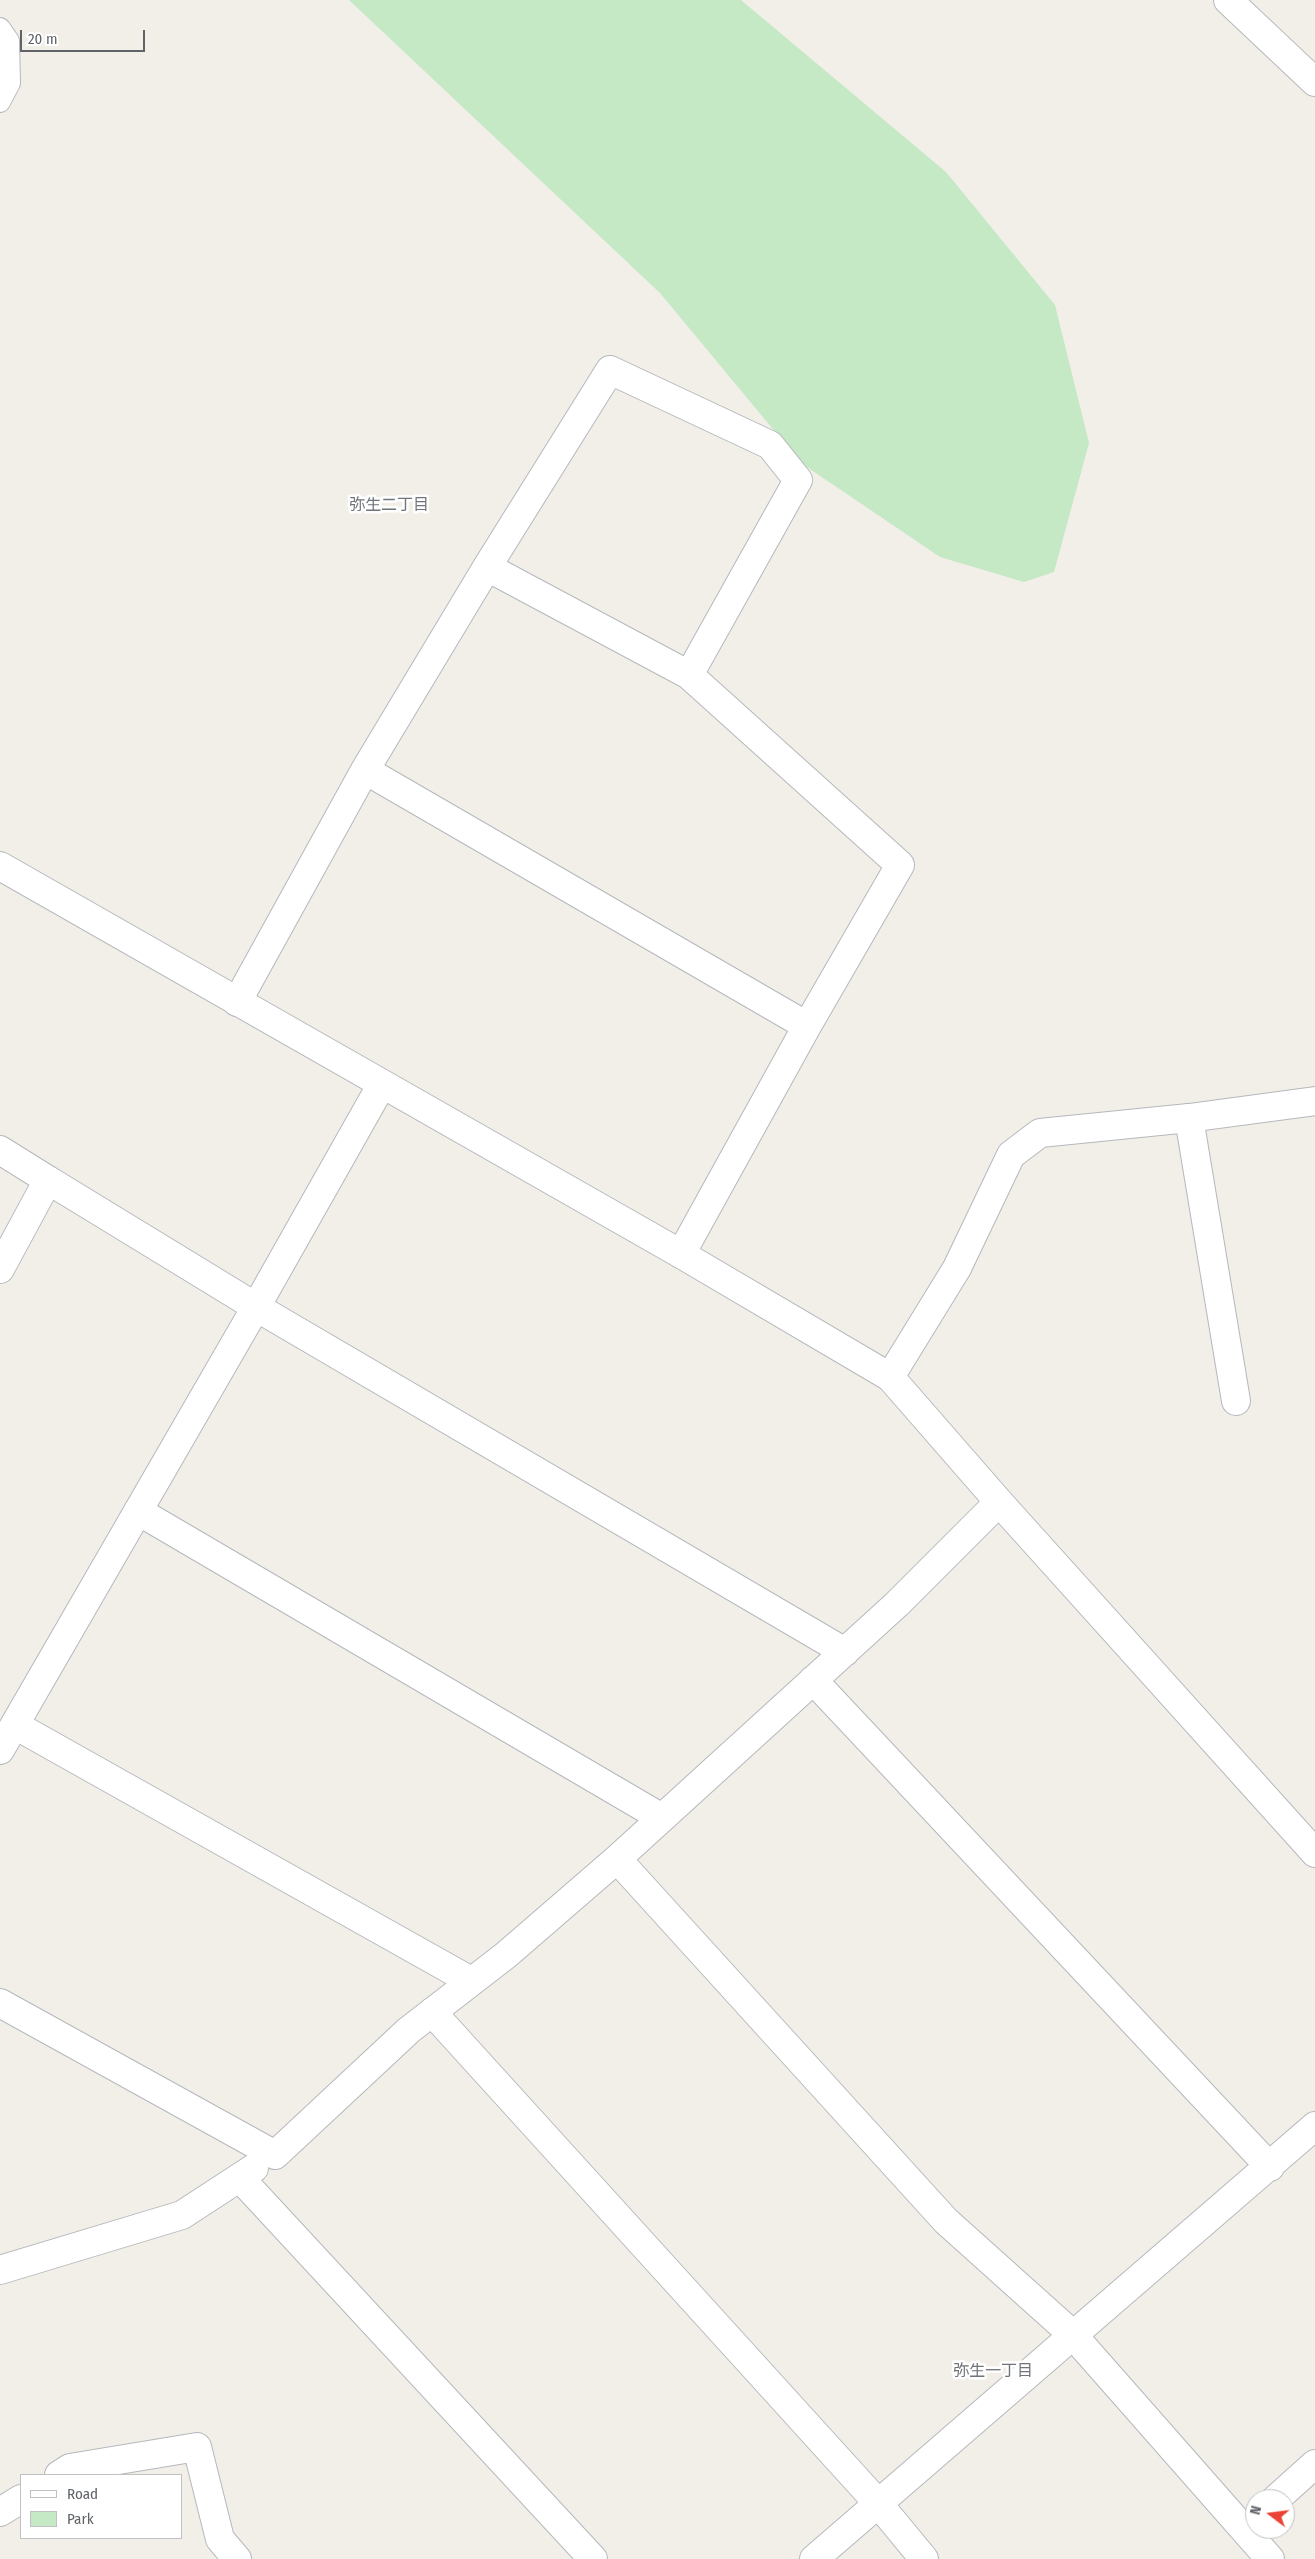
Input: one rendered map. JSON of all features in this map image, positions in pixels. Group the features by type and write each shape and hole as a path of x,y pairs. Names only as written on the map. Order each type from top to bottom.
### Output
{"street":[{"path":"1228,0 1315,82"},
{"path":"237,1002 365,770 487,567 610,370 770,444 798,480 689,675"},
{"path":"487,567 689,675 900,865 807,1026 680,1254"},
{"path":"365,770 807,1026"},
{"path":"0,866 680,1254 890,1377 999,1502 1315,1853"},
{"path":"0,1750 256,1307 382,1084"},
{"path":"890,1377 957,1268 1011,1155 1040,1133 1189,1118 1315,1101"},
{"path":"1189,1118 1236,1400"},
{"path":"0,1150 256,1307 845,1652"},
{"path":"0,1269 48,1180"},
{"path":"0,2270 182,2215 275,2155 409,2030 506,1955 617,1859 897,1604 999,1502"},
{"path":"138,1511 662,1818"},
{"path":"813,1680 1270,2167"},
{"path":"15,1725 471,1981"},
{"path":"617,1859 946,2221 1072,2334 1245,2520"},
{"path":"0,2003 275,2155"},
{"path":"432,2012 877,2502 924,2559"},
{"path":"814,2559 877,2502 1270,2167 1315,2126"},
{"path":"240,2178 593,2559"},
{"path":"61,2474 70,2468 197,2447 220,2539 237,2559"},
{"path":"1287,2489 1315,2464"},
{"path":"0,2512 20,2500"},
{"path":"1258,2539 1270,2559"}],"lane":[{"path":"0,28 9,41 10,83 0,102"}],"green space":[{"path":"349,0 741,0 946,172 1055,305 1089,443 1054,572 1024,582 940,557 801,463 660,293"}],"district":[{"name":"弥生二丁目","path":"389,506"},
{"name":"弥生一丁目","path":"993,2372"}]}
